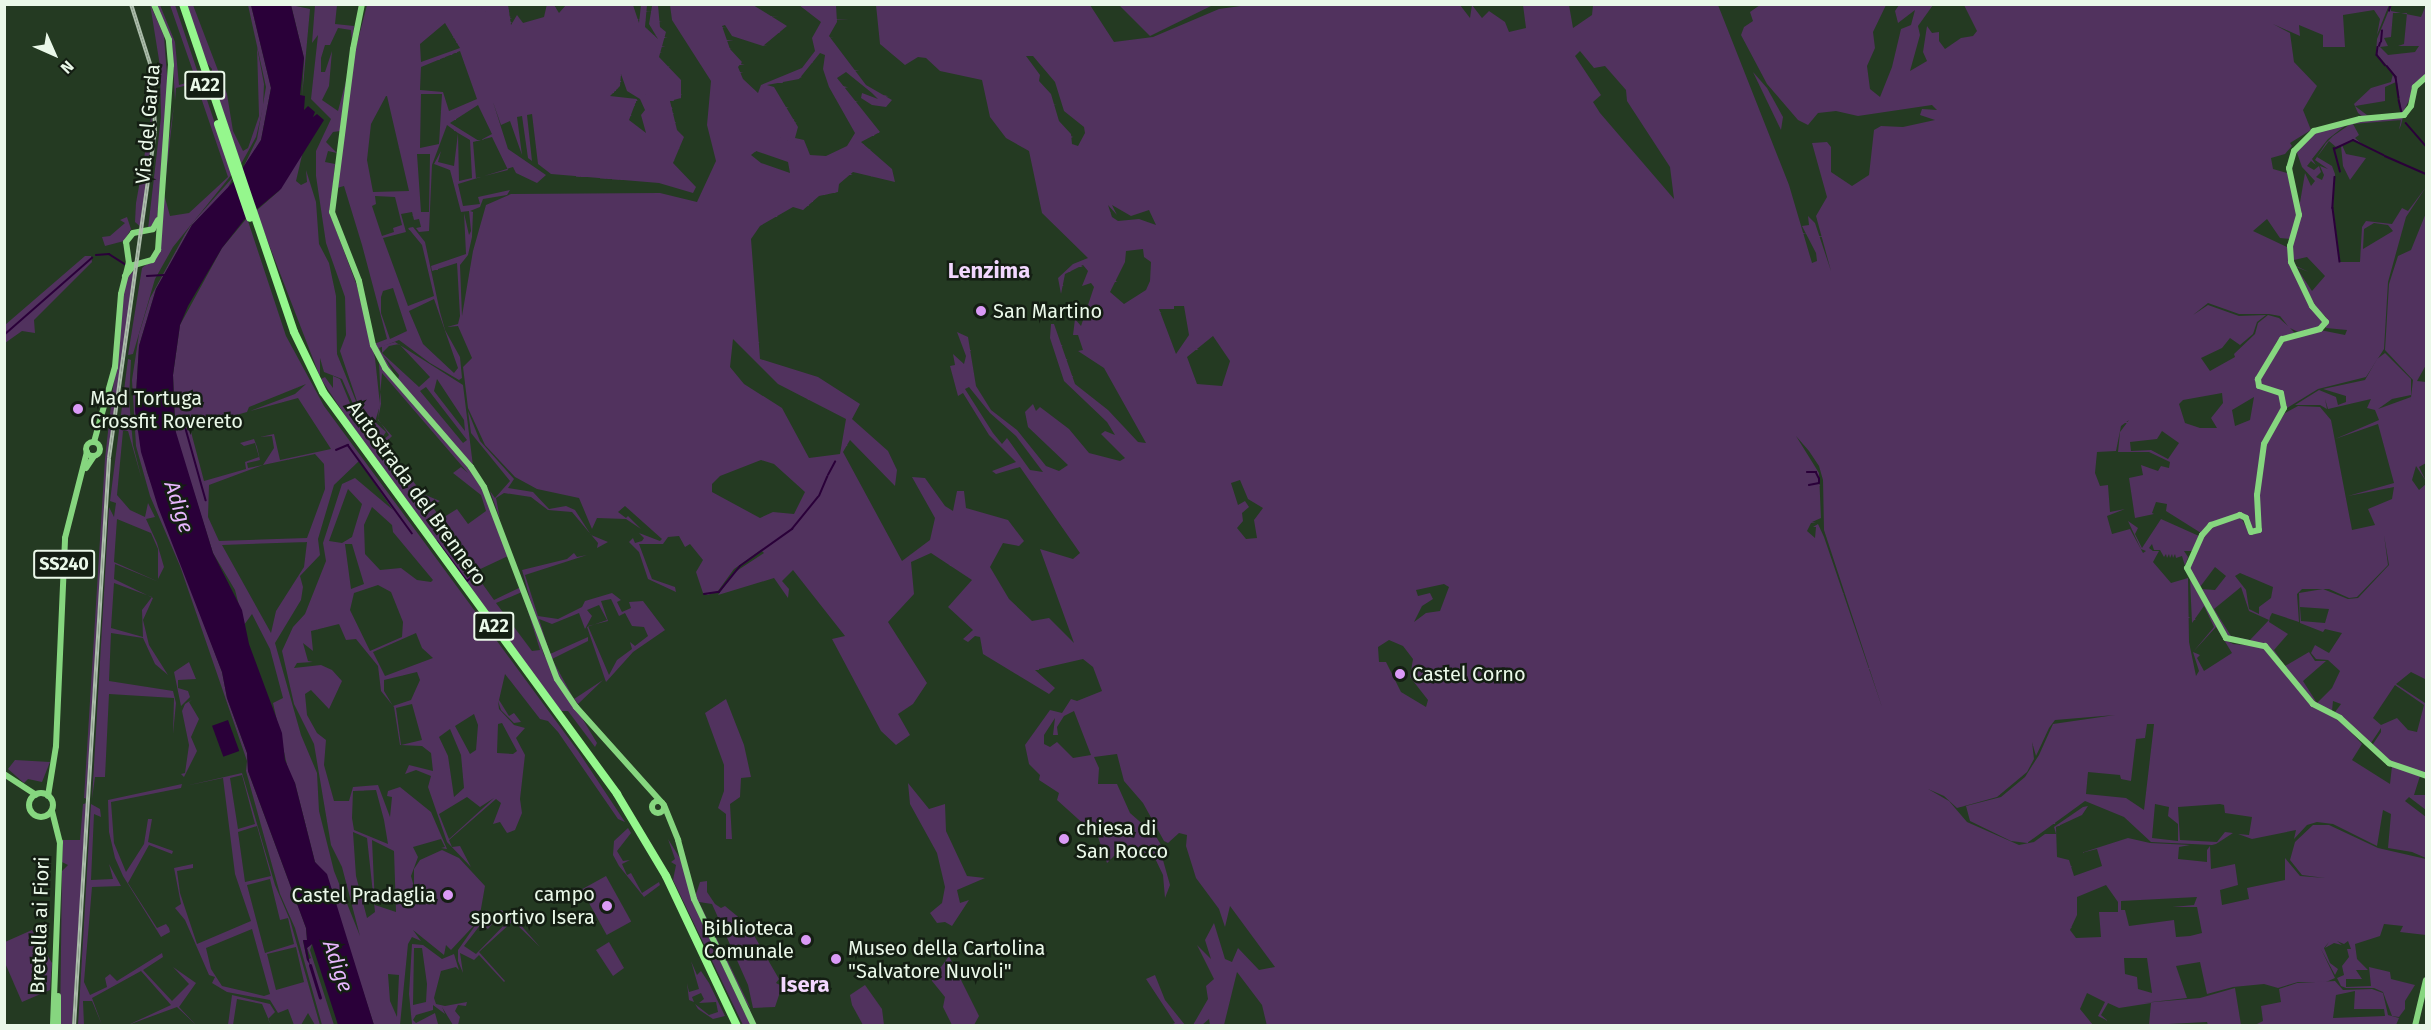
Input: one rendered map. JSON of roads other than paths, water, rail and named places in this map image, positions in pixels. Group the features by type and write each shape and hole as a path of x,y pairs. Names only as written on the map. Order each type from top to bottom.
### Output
{"highway":[{"name":"Autostrada del Brennero","path":"181,4 289,333 319,392 620,806 662,878 735,1026"}],"main road":[{"name":"Via del Garda","path":"154,4 170,50 170,102 159,213 158,248"},
{"path":"362,4 353,49 332,212 359,281 373,345 385,368 475,473 520,574 557,679 644,785 663,804 674,830 694,899 754,1026"},
{"path":"2427,77 2415,87 2404,115 2360,119 2316,130 2304,138 2294,151 2289,168 2299,215 2290,246 2291,262 2308,298 2326,322 2319,329 2282,339 2258,379 2259,386 2281,393 2284,408 2264,444 2257,495 2259,531 2251,532 2246,518 2240,514 2214,524 2202,535 2187,569 2228,640 2265,646 2313,704 2340,718 2389,763 2427,776"},
{"name":"Via del Garda","path":"94,442 113,377 129,258 125,250 128,238 156,226 159,213"},
{"path":"125,276 138,264 152,260 158,248 155,238 146,231"},
{"path":"129,258 138,264"},
{"name":"Via del Garda","path":"52,811 48,796 56,746 66,526 87,445 94,442"},
{"name":"Via del Garda","path":"58,678 68,527 79,486 94,456 100,450 94,442"},
{"path":"87,452 94,456"},
{"path":"4,774 22,788 48,796"},
{"name":"Via del Garda","path":"29,803 49,780"},
{"path":"15,783 35,815 45,816 57,826"},
{"path":"644,785 653,803 652,811 674,830"},
{"path":"653,803 663,804"},
{"path":"657,814 663,804"},
{"path":"45,816 52,811"},
{"name":"Bretella ai Fiori","path":"52,811 60,842 53,1026"},
{"path":"56,946 58,1026"},
{"path":"2415,1026 2427,980"}],"water":[{"name":"Adige","path":"251,5 291,5 304,58 300,95 305,96 304,110 308,106 315,112 313,117 317,114 324,120 281,189 244,220 222,248 188,306 180,325 173,375 175,429 213,553 242,610 249,644 282,733 285,760 295,783 315,862 327,874 374,1025 338,1025 312,944 307,948 310,965 307,960 303,940 307,940 306,928 248,771 247,753 227,698 222,672 158,507 141,452 135,410 139,346 156,289 192,225 234,181 261,140 271,88"},
{"path":"228,720 239,751 223,757 212,726"}],"waterway":[{"path":"2389,11 2391,4"},
{"path":"2381,42 2382,31"},
{"path":"2378,47 2377,55 2385,65"},
{"path":"2387,66 2396,77 2399,98"},
{"path":"2399,100 2402,113"},
{"path":"2406,123 2426,146"},
{"path":"2340,172 2334,149 2353,140 2384,155"},
{"path":"2385,156 2426,174"},
{"path":"2335,177 2333,208 2340,262"},
{"path":"96,255 109,254 125,264"},
{"path":"4,335 92,258"},
{"path":"147,276 164,275"},
{"path":"186,429 206,500"},
{"path":"336,450 348,445 412,533"},
{"path":"828,475 835,462"},
{"path":"1807,472 1816,472 1819,478"},
{"path":"819,496 827,477"},
{"path":"1809,485 1819,483 1819,479"},
{"path":"704,594 719,592 740,566 792,529 818,497"},
{"path":"437,541 467,581 472,577"},
{"path":"310,965 320,998"}],"railway":[{"path":"74,1026 109,458 155,131 153,73 131,4"}],"place":[{"name":"San Martino","path":"981,311"},
{"name":"Mad Tortuga Crossfit Rovereto","path":"78,409"},
{"name":"Castel Corno","path":"1400,674"},
{"name":"chiesa di San Rocco","path":"1064,839"},
{"name":"Castel Pradaglia","path":"448,895"},
{"name":"campo sportivo Isera","path":"607,906"},
{"name":"Biblioteca Comunale","path":"806,940"},
{"name":"Museo della Cartolina \"Salvatore Nuvoli\"","path":"836,959"}],"district":[{"name":"Lenzima","path":"989,271"},
{"name":"Isera","path":"805,985"}]}
